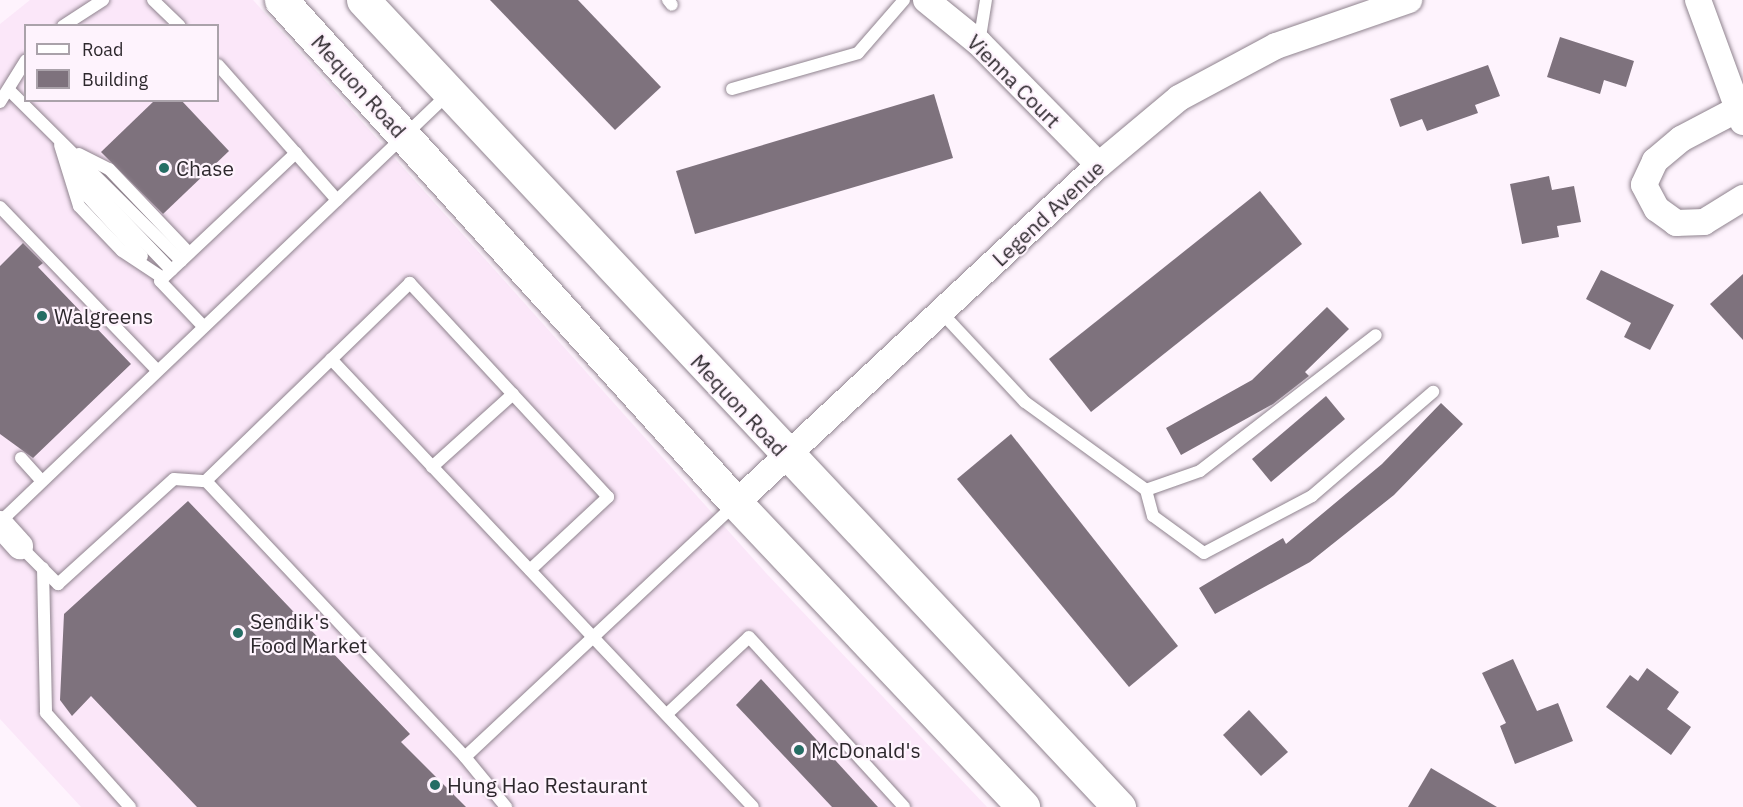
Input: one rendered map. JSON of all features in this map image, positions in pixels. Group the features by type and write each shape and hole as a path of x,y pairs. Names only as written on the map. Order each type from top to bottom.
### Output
{"main road":[{"name":"Mequon Road","path":"281,0 736,503 1023,807"},
{"name":"Mequon Road","path":"363,0 786,456 1119,807"}],"street":[{"name":"Vienna Court","path":"926,0 979,43 1099,165"},
{"name":"Legend Avenue","path":"736,503 1099,165 1179,98 1276,46 1409,0"},
{"path":"1698,0 1741,116 1664,154 1644,184 1657,209 1677,223 1704,222 1743,198"},
{"path":"0,523 20,546"}],"lane":[{"path":"66,24 103,0"},
{"path":"153,0 178,24"},
{"path":"732,89 858,53 904,0"},
{"path":"979,43 986,0"},
{"path":"0,102 11,92 24,64"},
{"path":"219,66 337,200"},
{"path":"11,92 59,144 108,169 176,265"},
{"path":"0,523 156,369 448,93"},
{"path":"59,144 79,207 122,251 148,263 176,265"},
{"path":"203,327 160,281 296,153"},
{"path":"64,158 176,265"},
{"path":"1,209 156,369"},
{"path":"206,481 410,283 608,497 530,570"},
{"path":"941,312 1025,402 1146,490 1153,516 1204,553 1312,496 1433,392"},
{"path":"1146,490 1200,471 1376,334"},
{"path":"331,359 530,570 595,635 753,807"},
{"path":"432,467 513,394"},
{"path":"21,459 42,481"},
{"path":"20,546 58,584 174,479 206,481 465,757 506,807"},
{"path":"465,757 736,503"},
{"path":"42,568 46,713 130,807"},
{"path":"667,714 749,637 904,807"}],"shaded area":[{"path":"30,0 253,0 766,573 987,807 81,807 0,719 0,24"}],"building":[{"path":"490,0 578,0 661,87 615,130"},
{"path":"1560,37 1634,61 1626,87 1604,80 1600,94 1547,77"},
{"path":"1488,65 1500,96 1475,105 1478,113 1427,131 1422,119 1400,127 1390,99"},
{"path":"934,94 953,158 695,234 676,171"},
{"name":"Chase","path":"153,102 183,102 229,151 163,214 101,152"},
{"path":"1549,176 1552,190 1574,186 1581,222 1557,226 1559,237 1522,244 1510,184"},
{"path":"1260,191 1302,244 1091,412 1049,359"},
{"name":"Walgreens","path":"23,243 43,263 38,267 131,364 33,458 0,434 0,266"},
{"path":"1601,270 1674,305 1650,350 1624,337 1631,323 1586,299"},
{"path":"1743,274 1743,340 1710,304"},
{"path":"1327,307 1349,329 1305,372 1309,376 1273,404 1181,455 1166,428 1252,380"},
{"path":"1326,396 1345,419 1271,482 1252,459"},
{"path":"1441,403 1463,424 1394,495 1310,562 1215,614 1199,588 1283,538 1286,544 1382,464"},
{"path":"1011,434 1178,646 1129,687 957,479"},
{"path":"188,501 410,734 401,742 466,807 197,807 91,696 72,716 60,700 64,614"},
{"path":"1513,659 1537,711 1558,703 1573,741 1515,764 1500,726 1506,723 1482,673"},
{"path":"1647,668 1679,692 1667,709 1691,727 1671,755 1606,707 1630,675 1638,681"},
{"path":"761,679 878,807 832,807 736,705"},
{"path":"1249,710 1288,752 1261,776 1223,735"},
{"path":"1431,768 1497,807 1408,807"}],"place":[{"name":"Chase","path":"164,168"},
{"name":"Walgreens","path":"42,316"},
{"name":"Sendik's Food Market","path":"238,633"},
{"name":"McDonald's","path":"799,750"},
{"name":"Hung Hao Restaurant","path":"435,785"}]}
